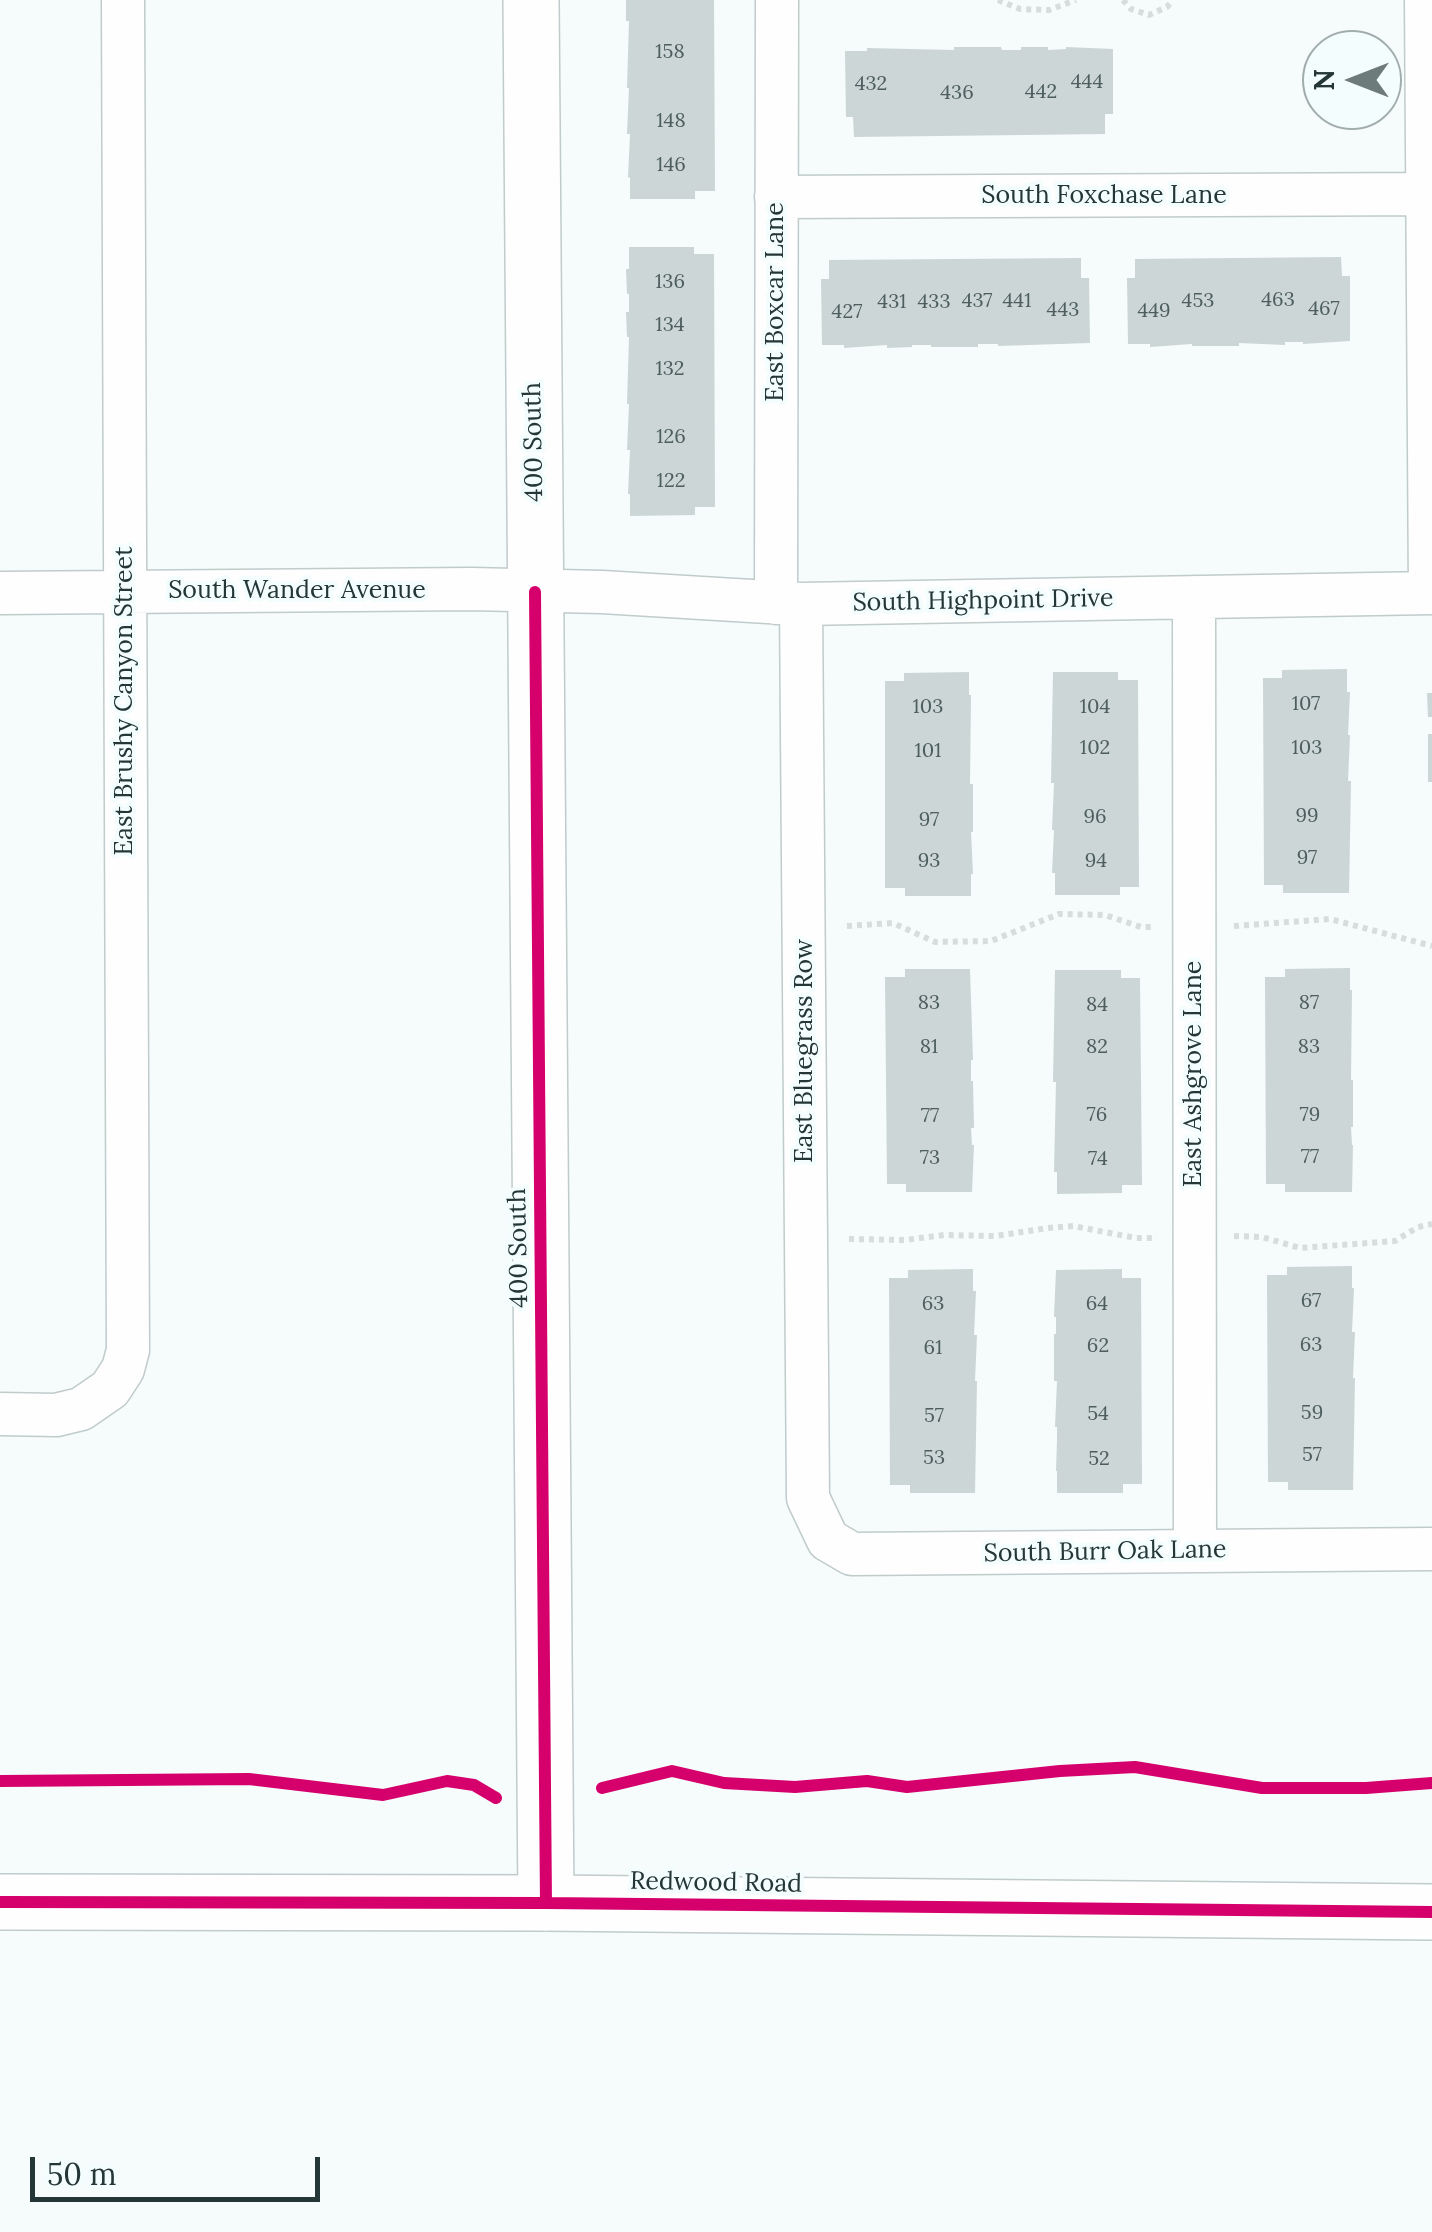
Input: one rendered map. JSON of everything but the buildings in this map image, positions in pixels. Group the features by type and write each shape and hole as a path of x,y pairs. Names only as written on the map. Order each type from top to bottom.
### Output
{"street":[{"name":"East Brushy Canyon Street","path":"0,1414 70,1413 90,1404 110,1389 123,1368 129,1340 122,0"},
{"name":"400 South","path":"531,0 546,1904"},
{"name":"East Boxcar Lane","path":"777,0 776,198 788,604"},
{"path":"1426,0 1431,593"},
{"name":"South Foxchase Lane","path":"776,198 1430,194"},
{"name":"South Wander Avenue","path":"0,593 535,592"},
{"name":"South Highpoint Drive","path":"535,592 602,592 788,604 1431,593"},
{"name":"East Ashgrove Lane","path":"1194,597 1195,1551"},
{"name":"East Bluegrass Row","path":"788,604 808,1498"},
{"name":"South Burr Oak Lane","path":"808,1498 828,1540 852,1554 1432,1549"},
{"name":"Redwood Road","path":"0,1902 1432,1912"}],"path":[{"path":"998,0 1020,9 1049,10 1076,0"},
{"path":"1122,0 1131,9 1148,15 1173,0"},
{"path":"847,926 893,923 935,942 991,941 1059,914 1105,914 1141,928 1157,927"},
{"path":"1233,926 1330,918 1432,946"},
{"path":"1233,1236 1262,1237 1300,1248 1395,1241 1418,1227 1432,1224"},
{"path":"849,1239 994,1236 1074,1226 1136,1238 1173,1238"}],"cycle path":[{"path":"535,592 546,1903"},
{"path":"602,1788 672,1771 724,1783 795,1787 867,1781 907,1787 1135,1767 1262,1788 1366,1788 1432,1783"},
{"path":"0,1781 249,1779 383,1795 447,1781 474,1785 496,1798"},
{"path":"0,1902 1432,1912"}]}
